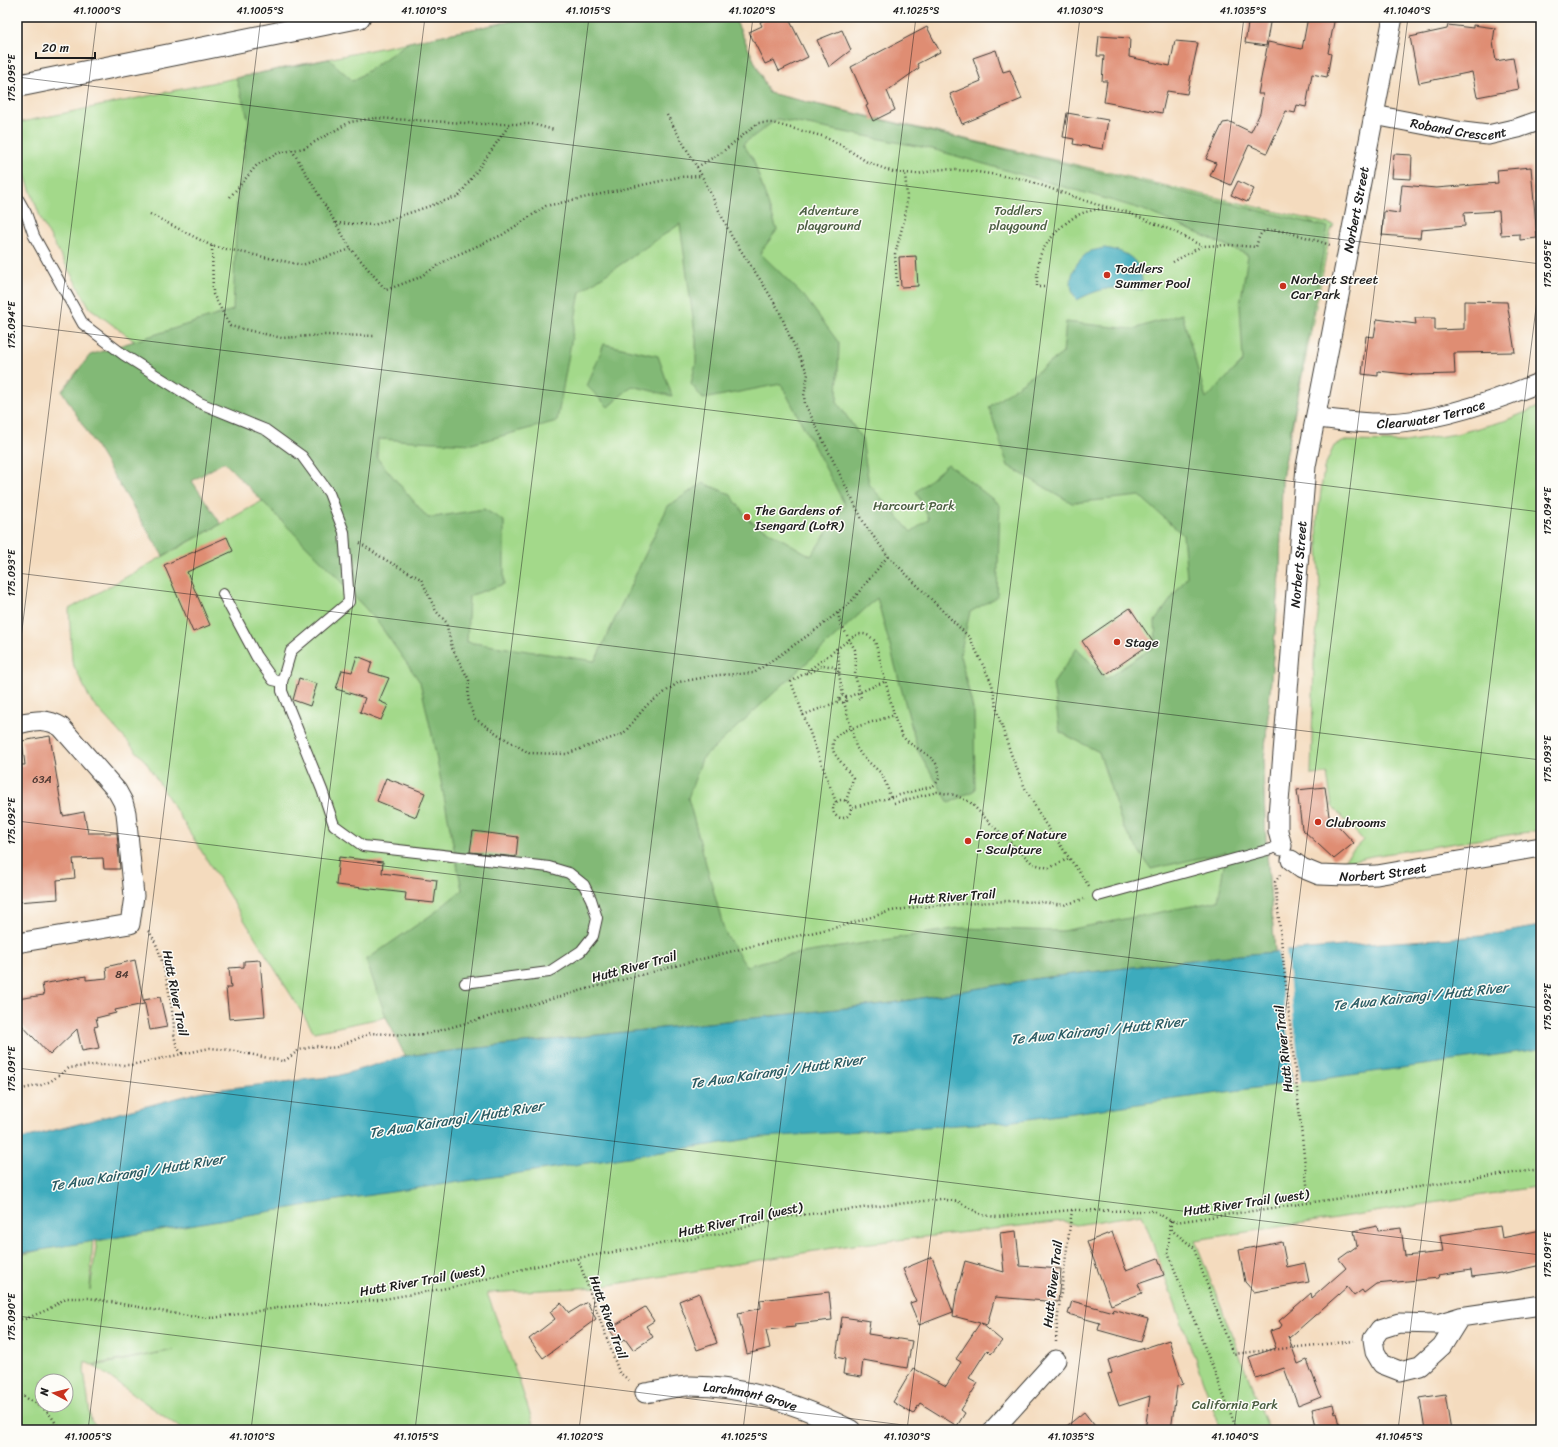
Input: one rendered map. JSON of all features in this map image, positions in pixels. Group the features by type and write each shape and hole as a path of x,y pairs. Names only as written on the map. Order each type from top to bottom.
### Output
{"street":[{"path":"17,86 360,17"},
{"name":"Norbert Street","path":"1393,17 1306,466 1278,831 1286,853 1302,868 1319,875 1377,875 1541,847"},
{"name":"Roband Crescent","path":"1374,115 1463,132 1488,135 1518,128 1541,120"},
{"name":"Clearwater Terrace","path":"1316,418 1386,423 1430,418 1481,404 1541,382"},
{"path":"17,724 42,720 61,726 121,796 126,813 134,896 130,924 17,943"},
{"path":"1460,1317 1442,1346 1420,1366 1400,1370 1382,1364 1375,1352 1373,1340 1380,1329 1399,1323 1437,1324 1460,1317 1541,1305"},
{"path":"993,1430 1056,1360"},
{"name":"Larchmont Grove","path":"645,1393 685,1386 709,1386 731,1389 765,1396 802,1407 851,1430"}],"lane":[{"path":"17,197 26,213 34,236 82,324 124,355 200,403 266,430 302,456 329,493 344,532 349,602 291,651 282,682 282,692 322,790 334,825 363,846 549,867 570,873 584,885 592,900 597,918 594,936 581,951 550,972 465,983"},
{"path":"223,594 256,656 273,680 282,682"},
{"path":"1098,896 1286,853"}],"path":[{"path":"666,115 702,176 732,237 779,310 789,335 808,374 804,396 805,404 865,525 888,556 970,638 992,684 998,715 1011,754 1025,788 1044,822 1086,883 1098,896"},
{"path":"230,197 257,165 278,153 304,148 350,122 375,118 532,124 554,130"},
{"path":"697,167 721,153 758,123 772,123 822,136 841,145 867,162 893,172 917,174 942,170 971,171 1023,179 1110,208 1127,212 1173,230 1202,246"},
{"path":"336,223 374,225 459,196 510,124"},
{"path":"292,150 351,249 386,290 418,278 450,258 502,235 546,206 678,177 702,176"},
{"path":"897,286 895,254 905,217 907,198 905,173"},
{"path":"1044,287 1037,287 1037,272 1041,255 1053,236 1069,220 1085,212 1110,208"},
{"path":"150,214 212,246 302,265 351,249"},
{"path":"1173,262 1202,246 1230,245 1256,247 1261,234 1270,230 1283,232 1348,250"},
{"path":"212,246 213,294 230,326 282,338 324,335 376,336"},
{"path":"344,532 384,559 422,579 436,611 446,622 452,648 469,680 468,699 474,718 529,753 566,754 623,734 647,705 679,682 718,675 754,673 817,630 850,603 888,556"},
{"path":"838,613 840,622 850,638 855,650 855,675 861,698 856,700"},
{"path":"836,802 842,800 849,803 851,808 849,815 844,818 839,817 834,811 836,802 791,682 850,638 863,633 875,641 901,735 934,761 939,768 940,777 936,784 926,788 851,808"},
{"path":"836,648 843,695 846,698"},
{"path":"805,673 810,673 820,666 826,665 835,667 839,674"},
{"path":"886,681 846,698 844,702 853,740 859,753 881,773 890,797"},
{"path":"840,701 840,697 843,695"},
{"path":"803,715 840,701 844,702"},
{"path":"846,801 852,786 852,778 834,753 832,743 836,736 851,729 895,715"},
{"path":"911,792 912,798"},
{"path":"894,803 937,792 956,796 970,802 1033,864 1049,868 1070,858"},
{"name":"Hutt River Trail","path":"17,1090 41,1085 51,1081 69,1068 94,1065 131,1066 210,1048 230,1050 282,1062 299,1050 316,1046 330,1048 337,1047 371,1033 406,1035 427,1034 602,985 752,946 842,926 892,911 917,906 1007,901 1041,902 1064,905 1098,896"},
{"name":"Hutt River Trail","path":"1277,898 1309,1203"},
{"name":"Hutt River Trail","path":"130,924 145,928 155,941 170,1002 175,1043 177,1048 184,1055"},
{"name":"Hutt River Trail (west)","path":"17,1319 25,1319 47,1310 66,1298 89,1298 188,1316 213,1318 284,1307 378,1300 464,1285 526,1268 719,1234 784,1217 941,1199 959,1202 982,1215 997,1217 1072,1210 1154,1212 1176,1222 1541,1169"},
{"name":"Hutt River Trail","path":"1056,1360 1056,1323 1072,1210"},
{"path":"1171,1221 1171,1228 1174,1232 1193,1247 1233,1354 1373,1340"},
{"path":"1171,1221 1168,1253 1237,1430"},
{"name":"Hutt River Trail","path":"578,1259 619,1372 645,1393"},
{"path":"17,1392 42,1407 54,1420 59,1430"}],"green space":[{"name":"Harcourt Park","path":"531,17 734,17 769,93 1334,225 1331,230 1282,478 1280,574 1263,772 1266,842 1275,952 1218,957 1040,978 892,1003 386,1017 314,1032 146,762 91,701 72,662 69,609 323,467 165,364 90,308 42,222 17,153 17,123"},
{"path":"531,17 734,17 769,93 1328,227 1282,478 1280,574 1263,772 1266,842 1275,952 1218,957 1040,978 892,1003 405,1056 386,1017 366,960 434,913 462,890 432,735 420,682 376,620 333,573 224,462 192,481 221,524 163,556 62,391 90,355 233,310 237,200 249,121 236,78 329,59 353,81 409,42","holes":["777,119 932,149 1141,209 1248,255 1240,305 1243,361 1206,399 1182,314 1133,329 1066,322 1063,353 989,407 1008,466 1072,503 1140,496 1183,535 1187,577 1155,621 1156,645 1106,679 1077,648 1053,684 1060,732 1099,752 1123,827 1151,869 1226,852 1218,901 1062,931 959,928 784,956 746,966 725,933 688,798 702,759 877,598 918,751 949,803 975,790 974,713 960,655 970,612 997,597 1000,505 948,464 916,492 929,519 911,532 869,484 862,439 837,402 839,343 804,296 760,253 777,230 753,159 743,144","680,224 696,340 696,362 691,384 703,399 781,384 845,505 811,556 749,520 730,494 703,483 668,506 595,661 467,642 469,596 504,584 504,521 484,509 428,518 377,458 378,439 472,444 557,421 580,292"]},
{"path":"604,344 658,356 672,396 632,386 608,407 587,386"},
{"path":"1541,406 1541,830 1372,856 1341,863 1363,840 1332,806 1327,774 1311,775 1314,661 1320,591 1317,521 1324,468 1334,446 1345,441 1405,442 1456,434 1504,421"},
{"name":"California Park","path":"1541,1037 1541,1186 1195,1240 1269,1430 1221,1430 1142,1214 1076,1225 1063,1221 845,1246 598,1287 487,1293 519,1380 535,1430 183,1430 94,1366 174,1350 92,1365 85,1362 84,1370 91,1421 102,1430 17,1430 17,1256 93,1236 90,1290 97,1241 597,1153"}],"water":[{"name":"Toddlers Summer Pool","path":"1104,248 1121,252 1134,260 1141,272 1142,290 1116,288 1101,290 1077,300 1071,287 1071,280 1076,266 1085,255 1091,251"},
{"name":"Te Awa Kairangi / Hutt River","path":"1541,926 1541,1049 1007,1122 763,1137 338,1200 17,1254 17,1140 204,1091 337,1076 405,1056 892,1003 1040,978 1218,957 1366,944 1483,936"}],"pier":[{"path":"1286,949 1301,1084 1293,1085 1278,950"}],"building":[{"path":"771,17 788,17 808,57 779,71 774,60 765,64 749,32 762,26 760,22"},
{"path":"1249,17 1271,17 1266,46 1245,43"},
{"path":"1308,17 1335,17 1328,53 1331,54 1327,77 1312,74 1306,107 1297,105 1295,113 1286,111 1267,153 1249,145 1231,185 1210,176 1216,163 1206,159 1223,123 1230,122 1251,132 1260,113 1263,94 1258,94 1268,42 1302,49"},
{"path":"1448,25 1473,28 1473,25 1495,28 1493,42 1496,61 1513,58 1519,89 1477,97 1472,72 1419,83 1410,37 1447,29"},
{"path":"927,27 940,52 917,64 919,68 887,91 895,110 873,121 866,106 868,105 851,67"},
{"path":"842,30 851,50 829,67 817,40"},
{"path":"1099,36 1130,38 1129,57 1170,66 1175,41 1198,43 1187,94 1167,91 1162,113 1104,102 1107,81 1102,81 1104,56 1097,56"},
{"path":"996,50 1003,72 1010,70 1022,99 962,124 950,94 981,81 973,58"},
{"path":"1067,113 1108,120 1103,149 1073,144 1074,139 1063,137"},
{"path":"1394,154 1412,155 1411,179 1392,178"},
{"path":"1531,167 1537,238 1520,240 1520,234 1501,235 1499,211 1464,213 1465,226 1421,230 1420,238 1382,235 1384,211 1399,213 1402,185 1436,188 1498,183 1497,170"},
{"path":"1238,181 1254,189 1247,202 1231,195"},
{"path":"916,256 918,286 901,287 899,257"},
{"path":"1464,301 1507,302 1515,352 1454,353 1455,374 1416,375 1378,371 1378,376 1362,374 1366,336 1374,337 1377,319 1416,324 1415,318 1435,318 1435,330 1464,329"},
{"path":"227,537 233,551 187,572 210,625 193,632 164,565"},
{"name":"Stage","path":"1130,608 1153,642 1105,675 1082,641"},
{"path":"357,656 372,662 369,672 389,678 379,701 388,705 381,720 360,712 365,698 336,689 342,670 352,672"},
{"path":"299,678 317,684 310,706 293,700"},
{"path":"50,736 63,816 84,812 88,833 117,833 120,869 104,869 103,858 73,859 75,878 57,880 58,899 17,902 17,765 25,765 22,741"},
{"path":"386,778 425,793 416,817 377,801"},
{"name":"Clubrooms","path":"1325,787 1329,816 1354,843 1334,859 1302,829 1297,790"},
{"path":"473,831 518,837 516,857 470,852"},
{"path":"339,857 383,862 382,873 437,880 434,903 405,900 406,893 336,885"},
{"path":"135,960 144,1004 115,1010 116,1013 96,1018 98,1026 94,1027 99,1048 82,1051 77,1029 50,1055 17,1020 17,999 44,995 42,984 86,976 86,980 107,978 106,967"},
{"path":"260,960 265,1016 229,1019 226,988 231,988 229,968 244,967 244,961"},
{"path":"160,997 167,1027 150,1030 144,1000"},
{"path":"1377,1226 1378,1231 1401,1228 1405,1256 1443,1252 1440,1235 1500,1226 1502,1238 1541,1230 1541,1265 1501,1274 1472,1277 1471,1270 1438,1275 1439,1278 1376,1284 1364,1293 1362,1290 1354,1296 1347,1287 1289,1338 1288,1336 1298,1364 1307,1360 1321,1397 1298,1406 1284,1368 1256,1378 1249,1357 1276,1348 1270,1331 1280,1328 1282,1325 1279,1321 1311,1293 1312,1298 1346,1268 1339,1259 1357,1246 1354,1231"},
{"path":"1016,1231 1020,1266 1061,1269 1058,1302 995,1297 987,1325 981,1323 1002,1341 991,1354 987,1350 969,1378 978,1383 961,1410 965,1413 957,1426 920,1403 913,1414 893,1402 913,1368 946,1386 961,1362 956,1359 980,1323 953,1316 956,1295 965,1261 1004,1272 1000,1233"},
{"path":"1112,1232 1126,1270 1158,1258 1164,1275 1138,1284 1142,1293 1111,1305 1087,1242"},
{"path":"1282,1242 1287,1267 1305,1263 1309,1282 1254,1292 1245,1282 1239,1250"},
{"path":"932,1257 953,1312 919,1325 910,1303 916,1301 903,1269"},
{"path":"829,1292 832,1320 795,1324 795,1327 766,1330 770,1348 747,1354 738,1313 761,1308 760,1300"},
{"path":"699,1293 717,1343 697,1350 679,1301"},
{"path":"1072,1301 1113,1312 1112,1309 1148,1319 1141,1342 1098,1330 1100,1323 1068,1314"},
{"path":"587,1302 596,1319 543,1358 529,1339 555,1319 550,1312 561,1303 569,1313"},
{"path":"645,1307 654,1321 646,1326 653,1337 633,1350 625,1339 619,1343 609,1329"},
{"path":"842,1317 870,1321 868,1334 912,1341 907,1368 863,1360 861,1377 843,1374 845,1359 836,1357"},
{"path":"1169,1340 1183,1384 1177,1386 1171,1430 1145,1430 1150,1396 1119,1406 1108,1374 1112,1373 1108,1360"},
{"path":"1445,1394 1451,1430 1425,1430 1420,1398"},
{"path":"1333,1404 1335,1413 1337,1412 1341,1430 1317,1430 1312,1409"},
{"path":"1084,1412 1098,1430 1062,1430"}],"place":[{"name":"Toddlers Summer Pool","path":"1107,275"},
{"name":"Norbert Street Car Park","path":"1283,286"},
{"name":"The Gardens of Isengard (LotR)","path":"747,517"},
{"name":"Stage","path":"1117,642"},
{"name":"Clubrooms","path":"1318,822"},
{"name":"Force of Nature - Sculpture","path":"968,841"}],"park label":[{"name":"Adventure playground","path":"829,218"},
{"name":"Toddlers playgound","path":"1018,218"}]}
